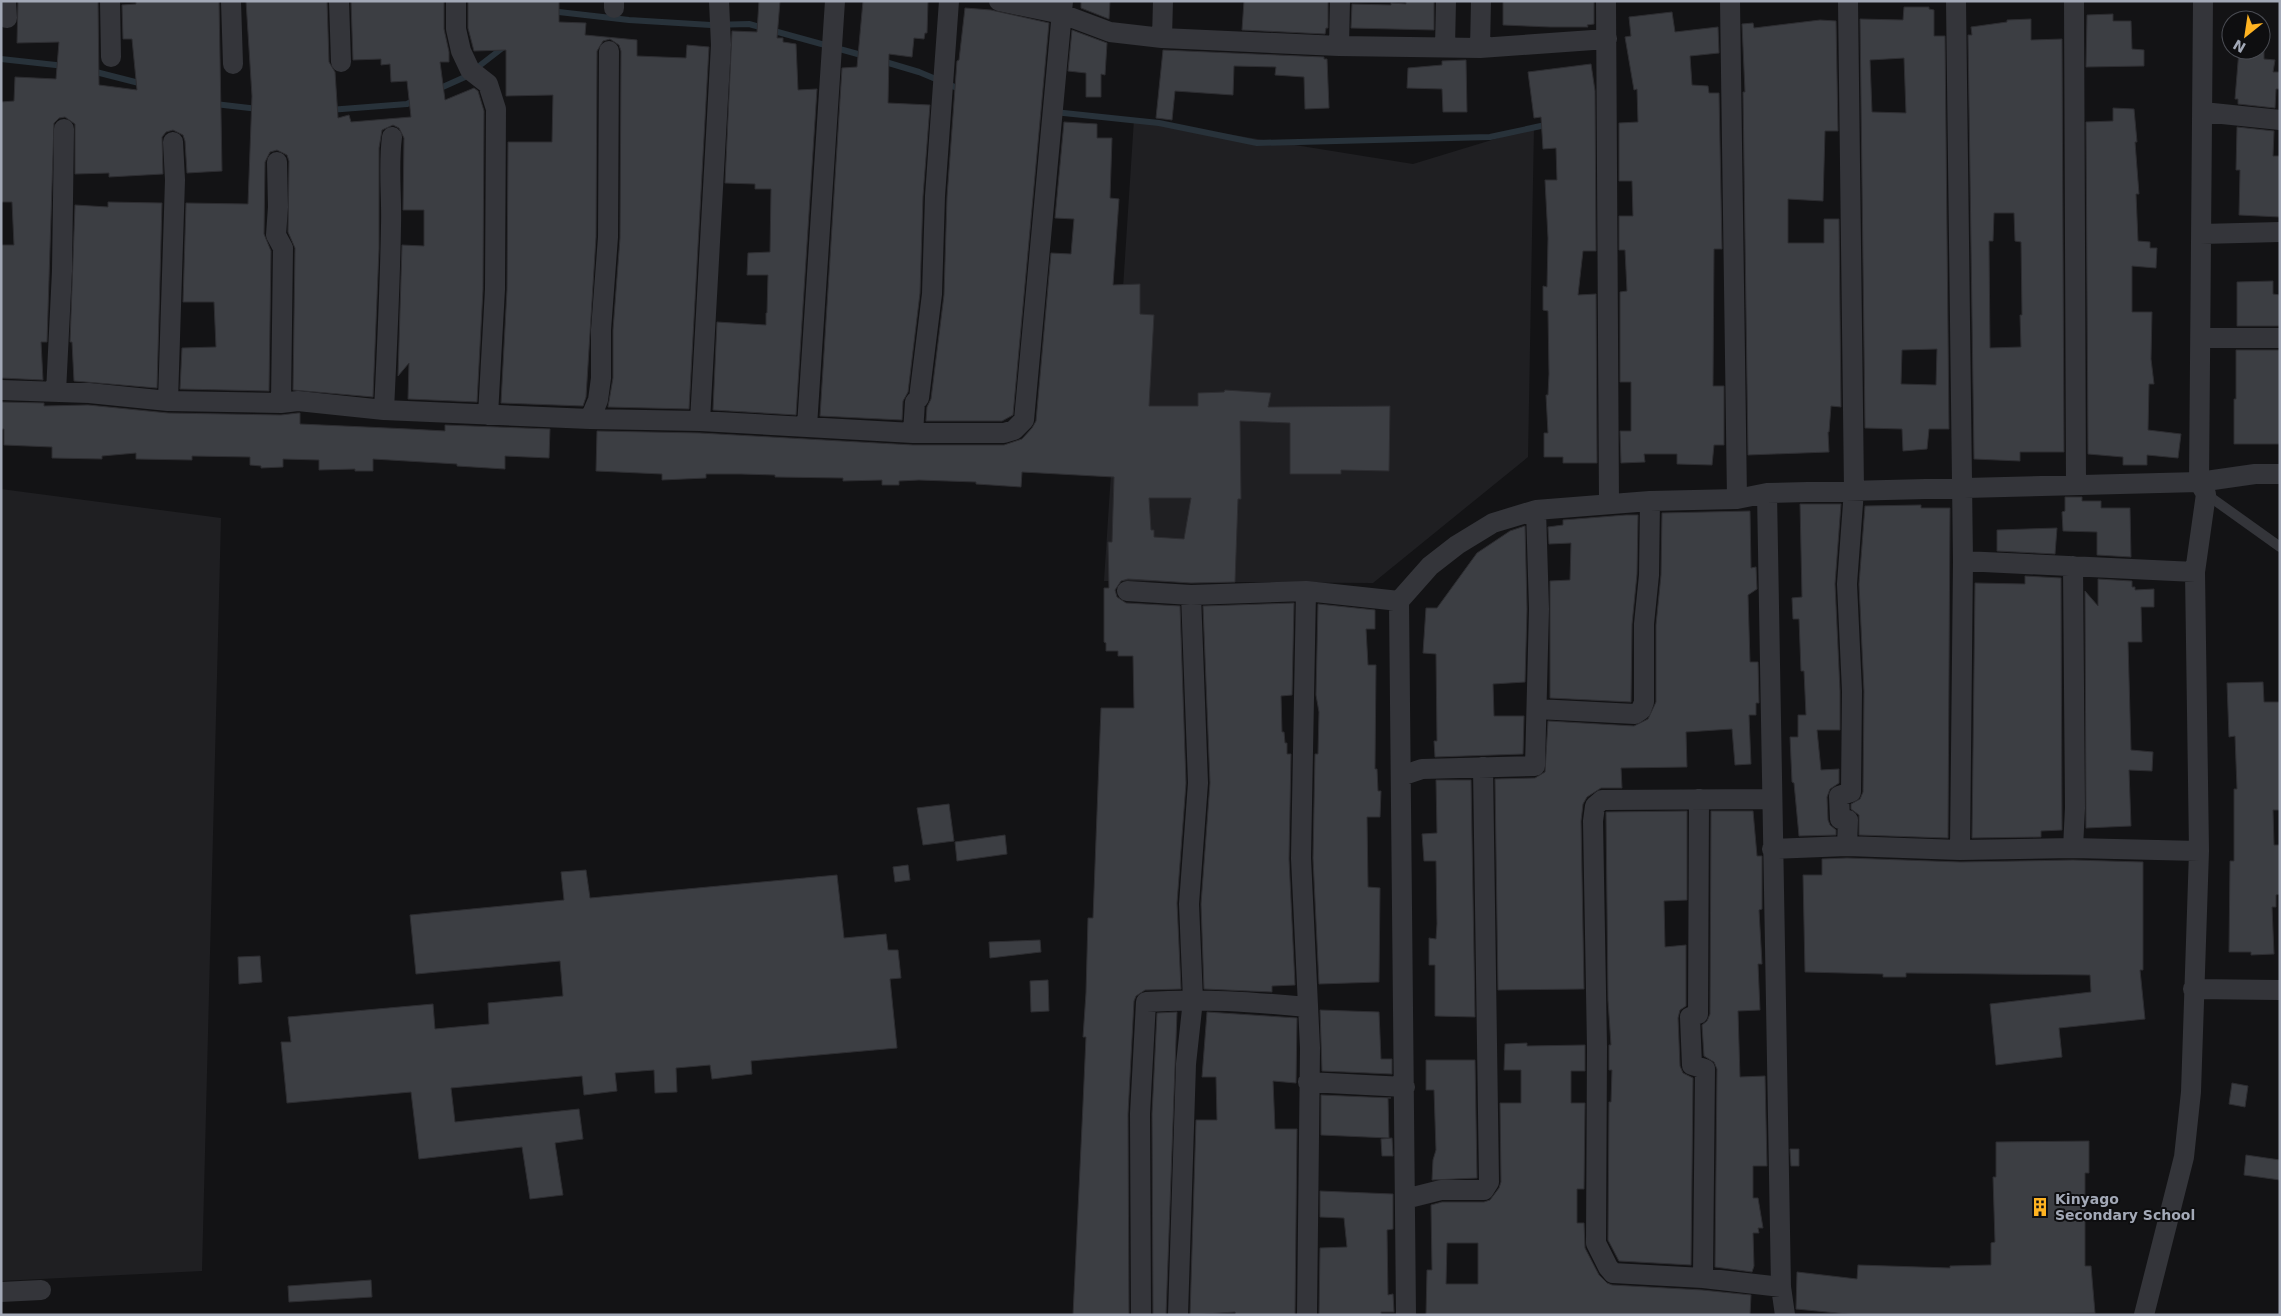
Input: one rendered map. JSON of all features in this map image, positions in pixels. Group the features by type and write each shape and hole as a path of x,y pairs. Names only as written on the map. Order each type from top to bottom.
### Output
{"street":[{"path":"110,1 111,56"},
{"path":"231,1 233,64"},
{"path":"339,1 341,62"},
{"path":"456,1 461,51 474,72 488,84 496,109 495,289 488,415"},
{"path":"807,426 835,1"},
{"path":"913,433 915,402 919,398 932,294 935,196 949,1"},
{"path":"999,1 1063,8 1110,32 1162,38 1339,46 1480,48 1608,39"},
{"path":"1162,1 1162,38"},
{"path":"1339,46 1340,1"},
{"path":"1445,47 1446,1"},
{"path":"1480,48 1481,1"},
{"path":"1606,1 1608,39 1609,504"},
{"path":"1730,1 1737,499"},
{"path":"1847,846 1848,820 1840,819 1839,796 1851,792 1852,691 1847,584 1854,490 1848,1"},
{"path":"1956,1 1963,561 1960,850"},
{"path":"2074,1 2076,485"},
{"path":"2144,1315 2184,1157 2191,1092 2199,851 2196,572 2203,488 2201,234 2203,1"},
{"path":"700,421 721,45 719,8"},
{"path":"1,390 89,393 168,401 281,404 298,401 384,410 590,419 700,421 913,433 1004,433 1014,430 1024,420 1063,8"},
{"path":"590,419 598,400 601,378 601,330 608,237 609,51"},
{"path":"2203,112 2280,120"},
{"path":"56,392 62,271 64,129"},
{"path":"384,410 392,217 389,164 392,138"},
{"path":"168,401 175,180 173,142"},
{"path":"277,162 278,207 276,235 283,248 281,404"},
{"path":"2201,234 2280,232"},
{"path":"2202,338 2280,338"},
{"path":"1406,1315 1399,601 1430,566 1457,545 1493,523 1536,510 1650,501 1737,499 1766,493 1854,490 2076,485 2203,488 2255,474 2280,474"},
{"path":"1766,493 1772,849 1778,1039 1781,1287 1784,1315"},
{"path":"1537,709 1635,714 1642,710 1644,702 1644,624 1649,575 1650,501"},
{"path":"1401,776 1422,769 1535,766 1539,610 1536,510"},
{"path":"1963,561 2196,572"},
{"path":"2073,566 2075,808 2073,848"},
{"path":"1127,591 1191,595 1306,591 1399,601"},
{"path":"1306,591 1301,858 1310,1048 1308,1082 1307,1315"},
{"path":"1178,1315 1186,1064 1193,1000 1189,904 1198,783 1191,595"},
{"path":"1405,1199 1441,1190 1484,1190 1489,1182 1484,767"},
{"path":"1699,799 1698,1014 1690,1018 1692,1065 1705,1069 1703,1278"},
{"path":"1771,799 1602,800 1595,806 1593,821 1597,1047 1596,1243 1608,1267 1614,1273 1703,1278 1781,1287"},
{"path":"1772,849 1847,846 1960,850 2073,848 2199,851"},
{"path":"2193,989 2280,990"},
{"path":"1141,1315 1140,1114 1146,1002 1193,1000 1246,1001 1307,1007"},
{"path":"1308,1082 1405,1087"},
{"path":"1,1292 42,1290"}],"lane":[{"path":"2203,488 2280,547"}],"shaded area":[{"path":"1134,119 1413,164 1534,127 1528,457 1373,583 1104,581"},
{"path":"1,489 221,518 202,1271 1,1281"}],"building":[{"path":"18,1 98,1 99,85 137,90 132,39 123,39 122,5 136,4 136,1 219,1 222,171 187,173 185,141 183,135 173,130 166,132 162,137 163,174 109,177 109,173 75,174 75,124 65,117 59,118 54,123 47,342 41,342 43,380 1,378 1,245 14,245 12,202 1,202 1,102 14,101 15,77 56,79 59,42 17,43"},
{"path":"246,1 327,1 329,62 335,72 338,118 349,115 351,122 411,117 407,81 391,82 390,64 381,65 381,59 353,60 351,1 444,1 444,29 449,62 440,62 445,100 474,88 478,91 484,111 483,289 477,402 408,399 409,363 398,376 402,245 424,246 424,210 403,210 404,138 399,128 393,125 382,130 379,148 379,249 373,397 293,390 295,248 288,232 289,161 287,155 277,150 270,152 265,162 264,234 271,251 269,391 180,389 182,348 216,347 214,302 183,302 186,203 248,204 252,96"},
{"path":"468,1 559,1 559,22 586,23 585,35 637,40 637,56 686,58 687,45 709,47 689,409 608,407 613,378 613,330 620,238 621,51 619,45 610,39 603,41 597,51 596,237 586,397 583,406 501,403 507,290 508,142 552,142 553,95 506,96 506,50 474,51 468,28"},
{"path":"759,1 780,1 777,38 783,38 783,42 796,44 798,90 817,89 796,415 713,410 717,322 766,325 768,275 747,275 748,253 770,252 771,189 755,189 755,184 725,183 732,31 757,32"},
{"path":"863,1 928,1 927,33 925,33 924,39 914,38 912,57 889,54 888,103 930,105 923,196 920,293 908,392 903,401 902,420 820,416 842,68 857,67"},
{"path":"1081,1 1110,1 1109,19 1081,8"},
{"path":"1244,1 1328,1 1328,28 1326,28 1325,34 1242,30"},
{"path":"1406,1 1434,1 1434,30 1351,28 1352,4 1391,5 1391,3 1406,4"},
{"path":"1503,1 1594,1 1594,24 1587,25 1588,27 1503,25"},
{"path":"1904,7 1929,7 1929,9 1934,10 1934,36 1945,36 1949,429 1929,429 1927,449 1903,451 1902,429 1865,428 1860,19 1903,20","holes":["1904,58 1906,113 1872,112 1870,60","1937,349 1936,385 1901,384 1902,350"]},
{"path":"965,8 991,10 1049,23 1013,415 1002,421 926,421 927,407 931,399 944,295 947,197 957,61 959,60"},
{"path":"1672,12 1675,32 1718,27 1719,53 1690,56 1692,85 1708,86 1709,93 1719,93 1722,249 1714,249 1713,386 1724,386 1724,445 1714,445 1712,465 1677,464 1677,454 1644,454 1645,462 1621,463 1620,431 1631,431 1631,382 1620,382 1620,292 1627,291 1625,250 1619,250 1619,216 1633,216 1632,181 1619,181 1619,123 1638,122 1637,89 1634,90 1625,37 1631,36 1629,17"},
{"path":"2113,14 2113,21 2131,21 2132,49 2144,50 2144,66 2086,67 2087,15"},
{"path":"2031,19 2031,40 2062,39 2064,452 2020,452 2020,461 1974,459 1968,35 1972,35 1971,27 2007,22 2007,20","holes":["1994,213 2014,213 2015,241 2021,242 2021,347 1990,348 1989,241 1993,241"]},
{"path":"1820,20 1836,21 1838,131 1825,131 1823,201 1788,199 1788,243 1824,243 1824,219 1839,219 1841,407 1831,406 1828,432 1829,452 1748,455 1743,92 1745,92 1742,24 1753,23 1754,28"},
{"path":"1072,30 1107,43 1105,75 1101,74 1101,97 1086,97 1086,73 1068,71"},
{"path":"1163,50 1324,57 1324,59 1327,59 1329,108 1305,109 1304,77 1275,75 1276,67 1234,66 1233,95 1175,91 1172,120 1156,118"},
{"path":"1466,60 1467,112 1443,112 1442,89 1407,88 1408,68 1442,65 1442,61"},
{"path":"2238,60 2275,60 2273,72 2280,72 2280,89 2276,89 2275,108 2238,104 2238,99 2235,99"},
{"path":"1591,64 1595,91 1596,251 1583,251 1578,295 1596,294 1597,463 1563,463 1563,457 1544,457 1544,433 1548,433 1546,395 1548,395 1549,374 1548,311 1543,310 1543,286 1547,287 1548,238 1545,180 1557,180 1556,148 1543,149 1541,117 1534,118 1528,72"},
{"path":"2113,108 2134,109 2139,194 2136,194 2138,241 2150,242 2150,248 2157,248 2156,268 2132,266 2132,312 2152,312 2151,359 2154,384 2149,384 2148,430 2181,434 2178,458 2147,455 2147,465 2123,465 2123,457 2088,454 2086,122 2113,121"},
{"path":"1064,122 1097,124 1097,138 1112,138 1110,198 1119,199 1113,285 1140,284 1140,314 1154,315 1149,406 1198,406 1198,393 1224,392 1225,390 1271,393 1268,407 1390,406 1389,471 1341,470 1341,474 1290,474 1290,423 1240,421 1241,499 1238,499 1235,582 1191,583 1128,579 1121,581 1115,590 1117,597 1126,603 1180,606 1186,783 1177,903 1181,989 1145,990 1136,996 1134,1001 1128,1114 1129,1315 1073,1315 1086,1037 1083,1037 1088,918 1093,918 1101,708 1134,708 1133,656 1118,656 1118,651 1106,651 1106,643 1104,642 1104,588 1109,588 1108,542 1112,542 1114,477 1022,472 1021,487 976,484 976,482 919,480 899,481 899,485 882,485 882,480 843,481 843,478 775,477 775,475 741,474 706,474 706,478 662,480 662,474 596,471 597,431 700,433 913,445 1004,445 1022,439 1036,421 1051,253 1071,254 1074,219 1055,218","holes":["1149,498 1191,498 1184,539 1154,537 1154,530 1151,530"]},
{"path":"2237,127 2274,131 2273,156 2280,156 2280,217 2239,215 2240,170 2236,170"},
{"path":"108,202 162,203 157,388 74,381 72,342 70,342 75,205 108,207"},
{"path":"2273,281 2273,294 2280,295 2280,326 2237,326 2237,282"},
{"path":"2236,350 2280,350 2280,444 2234,444"},
{"path":"1,402 44,403 44,406 88,405 168,413 281,415 300,413 300,424 445,431 445,425 550,429 549,458 505,456 505,469 373,459 373,471 355,471 355,469 319,470 319,460 283,459 283,467 261,468 261,466 250,465 250,457 192,456 192,460 136,459 136,453 102,456 102,459 52,458 52,447 4,445 4,429 1,429"},
{"path":"2065,497 2082,497 2082,501 2101,501 2101,508 2130,508 2131,557 2097,555 2097,532 2063,531 2062,512 2065,511"},
{"path":"1800,504 1841,504 1835,584 1840,730 1817,730 1821,770 1839,769 1839,783 1830,789 1827,797 1828,820 1830,825 1836,830 1836,835 1799,836 1794,783 1792,782 1790,737 1798,737 1798,715 1806,715 1804,671 1801,671 1799,619 1793,619 1792,598 1802,597"},
{"path":"1921,505 1921,508 1950,508 1948,838 1859,835 1859,815 1851,809 1851,804 1860,799 1863,792 1864,691 1859,584 1865,506"},
{"path":"1750,511 1751,568 1756,567 1757,589 1748,595 1750,662 1758,662 1759,703 1756,703 1756,715 1749,715 1751,764 1735,765 1732,729 1686,732 1687,767 1621,768 1622,788 1601,788 1587,797 1583,804 1581,821 1584,989 1498,990 1495,779 1535,778 1545,772 1548,721 1634,726 1648,719 1656,702 1656,625 1661,575 1662,513"},
{"path":"1638,515 1637,574 1632,624 1631,702 1550,698 1550,581 1570,580 1571,543 1549,544 1548,527 1563,525 1563,520"},
{"path":"1525,526 1527,609 1525,682 1493,684 1494,716 1524,716 1523,754 1435,757 1434,741 1437,741 1436,654 1423,653 1426,608 1437,608 1477,553 1510,531"},
{"path":"2057,528 2055,554 1997,551 1997,530"},
{"path":"2025,576 2061,578 2062,830 2041,831 2041,837 1972,838 1975,583 2025,584"},
{"path":"2098,579 2132,581 2132,587 2135,587 2135,590 2154,589 2154,607 2141,607 2142,642 2128,642 2131,750 2153,752 2152,771 2129,770 2131,826 2086,828 2085,591 2098,606"},
{"path":"1294,603 1292,695 1281,696 1282,732 1284,732 1285,743 1287,743 1287,754 1291,754 1289,859 1295,985 1272,986 1272,992 1204,989 1201,904 1210,783 1203,606"},
{"path":"1318,604 1375,610 1375,629 1366,629 1368,665 1376,665 1375,769 1377,769 1378,791 1381,791 1380,817 1367,817 1368,887 1380,888 1379,982 1319,984 1313,858 1315,754 1318,754 1319,712 1316,695"},
{"path":"2263,682 2264,702 2280,702 2280,810 2273,810 2274,845 2280,845 2280,894 2276,895 2276,907 2272,907 2274,954 2251,955 2251,952 2229,952 2230,861 2234,861 2234,789 2237,789 2235,736 2229,737 2227,683"},
{"path":"1436,780 1471,780 1475,1017 1435,1016 1435,965 1429,965 1429,938 1436,939 1436,861 1424,861 1422,834 1437,833"},
{"path":"949,804 954,841 923,845 917,808"},
{"path":"1687,811 1687,900 1664,901 1665,947 1686,945 1686,1006 1680,1010 1678,1018 1680,1066 1683,1073 1693,1078 1691,1265 1619,1261 1608,1240 1609,1102 1611,1102 1612,1070 1609,1070 1609,1045 1611,1045 1608,1000 1606,812"},
{"path":"1711,811 1753,811 1757,856 1762,856 1762,909 1759,910 1762,964 1758,964 1760,1010 1738,1011 1740,1077 1765,1076 1767,1166 1753,1166 1753,1198 1758,1198 1763,1228 1758,1228 1759,1233 1753,1233 1754,1266 1752,1272 1715,1267 1717,1069 1714,1062 1704,1056 1702,1025 1707,1021 1710,1014"},
{"path":"1005,835 1007,854 957,861 955,842"},
{"path":"1847,858 1960,862 2073,860 2143,862 2143,970 2140,970 2145,1019 2059,1028 2062,1057 1996,1065 1990,1004 2091,992 2090,975 1906,973 1906,977 1883,977 1883,974 1805,972 1803,875 1822,875 1822,859"},
{"path":"908,865 910,880 895,882 893,867"},
{"path":"586,870 590,898 837,875 844,938 886,934 888,950 898,950 901,978 890,979 897,1048 751,1061 752,1074 712,1079 710,1065 676,1068 677,1092 655,1093 654,1070 615,1073 617,1091 584,1095 582,1076 451,1088 455,1122 579,1109 583,1139 555,1143 563,1195 530,1199 522,1147 419,1159 411,1092 287,1103 281,1042 291,1042 288,1017 433,1004 435,1029 489,1024 488,1003 563,996 560,961 416,974 410,915 564,900 561,872"},
{"path":"1040,940 1041,952 990,958 989,942"},
{"path":"260,956 262,982 239,984 238,957"},
{"path":"1048,980 1049,1011 1031,1012 1030,981"},
{"path":"1320,1010 1379,1012 1381,1059 1392,1059 1392,1074 1322,1071"},
{"path":"1177,1012 1166,1315 1153,1315 1152,1114 1157,1013"},
{"path":"1207,1012 1297,1018 1296,1083 1273,1081 1275,1129 1297,1129 1295,1315 1236,1315 1235,1312 1190,1315 1196,1120 1217,1120 1216,1077 1202,1077"},
{"path":"1527,1043 1527,1046 1585,1045 1585,1071 1571,1071 1571,1103 1585,1103 1584,1189 1577,1189 1577,1223 1584,1223 1585,1248 1599,1275 1612,1285 1751,1295 1750,1315 1426,1315 1427,1270 1432,1270 1431,1205 1442,1202 1484,1202 1490,1200 1501,1182 1500,1103 1521,1103 1521,1070 1504,1070 1505,1044","holes":["1447,1243 1478,1243 1478,1284 1446,1284"]},
{"path":"1426,1060 1475,1060 1477,1178 1432,1180 1433,1160 1436,1150 1434,1090 1426,1090"},
{"path":"2232,1083 2248,1086 2245,1107 2229,1104"},
{"path":"1321,1095 1391,1098 1388,1098 1389,1138 1321,1135"},
{"path":"1392,1138 1393,1156 1382,1156 1381,1139"},
{"path":"2089,1141 2089,1173 2085,1173 2085,1266 2091,1266 2095,1313 1858,1315 1796,1309 1797,1272 1857,1279 1858,1265 1950,1268 1950,1266 1991,1265 1991,1243 1995,1242 1993,1177 1996,1177 1996,1142"},
{"path":"1790,1149 1799,1149 1799,1166 1791,1166"},
{"path":"2246,1155 2280,1160 2280,1180 2244,1175"},
{"path":"1320,1191 1393,1194 1393,1229 1387,1230 1388,1295 1393,1294 1394,1312 1381,1312 1381,1315 1319,1315 1320,1248 1347,1247 1344,1218 1320,1217"},
{"path":"371,1280 372,1297 289,1302 288,1286"}],"waterway":[{"path":"550,11 629,20 711,25 749,24 865,56"},
{"path":"436,90 465,77 505,46"},
{"path":"1,59 65,66"},
{"path":"882,61 919,72 962,90"},
{"path":"92,71 143,84"},
{"path":"329,110 407,104 415,100"},
{"path":"215,104 259,109"},
{"path":"1054,112 1159,123 1257,143 1490,137 1550,124"}],"place":[{"name":"Kinyago Secondary School","path":"2040,1207"}]}
